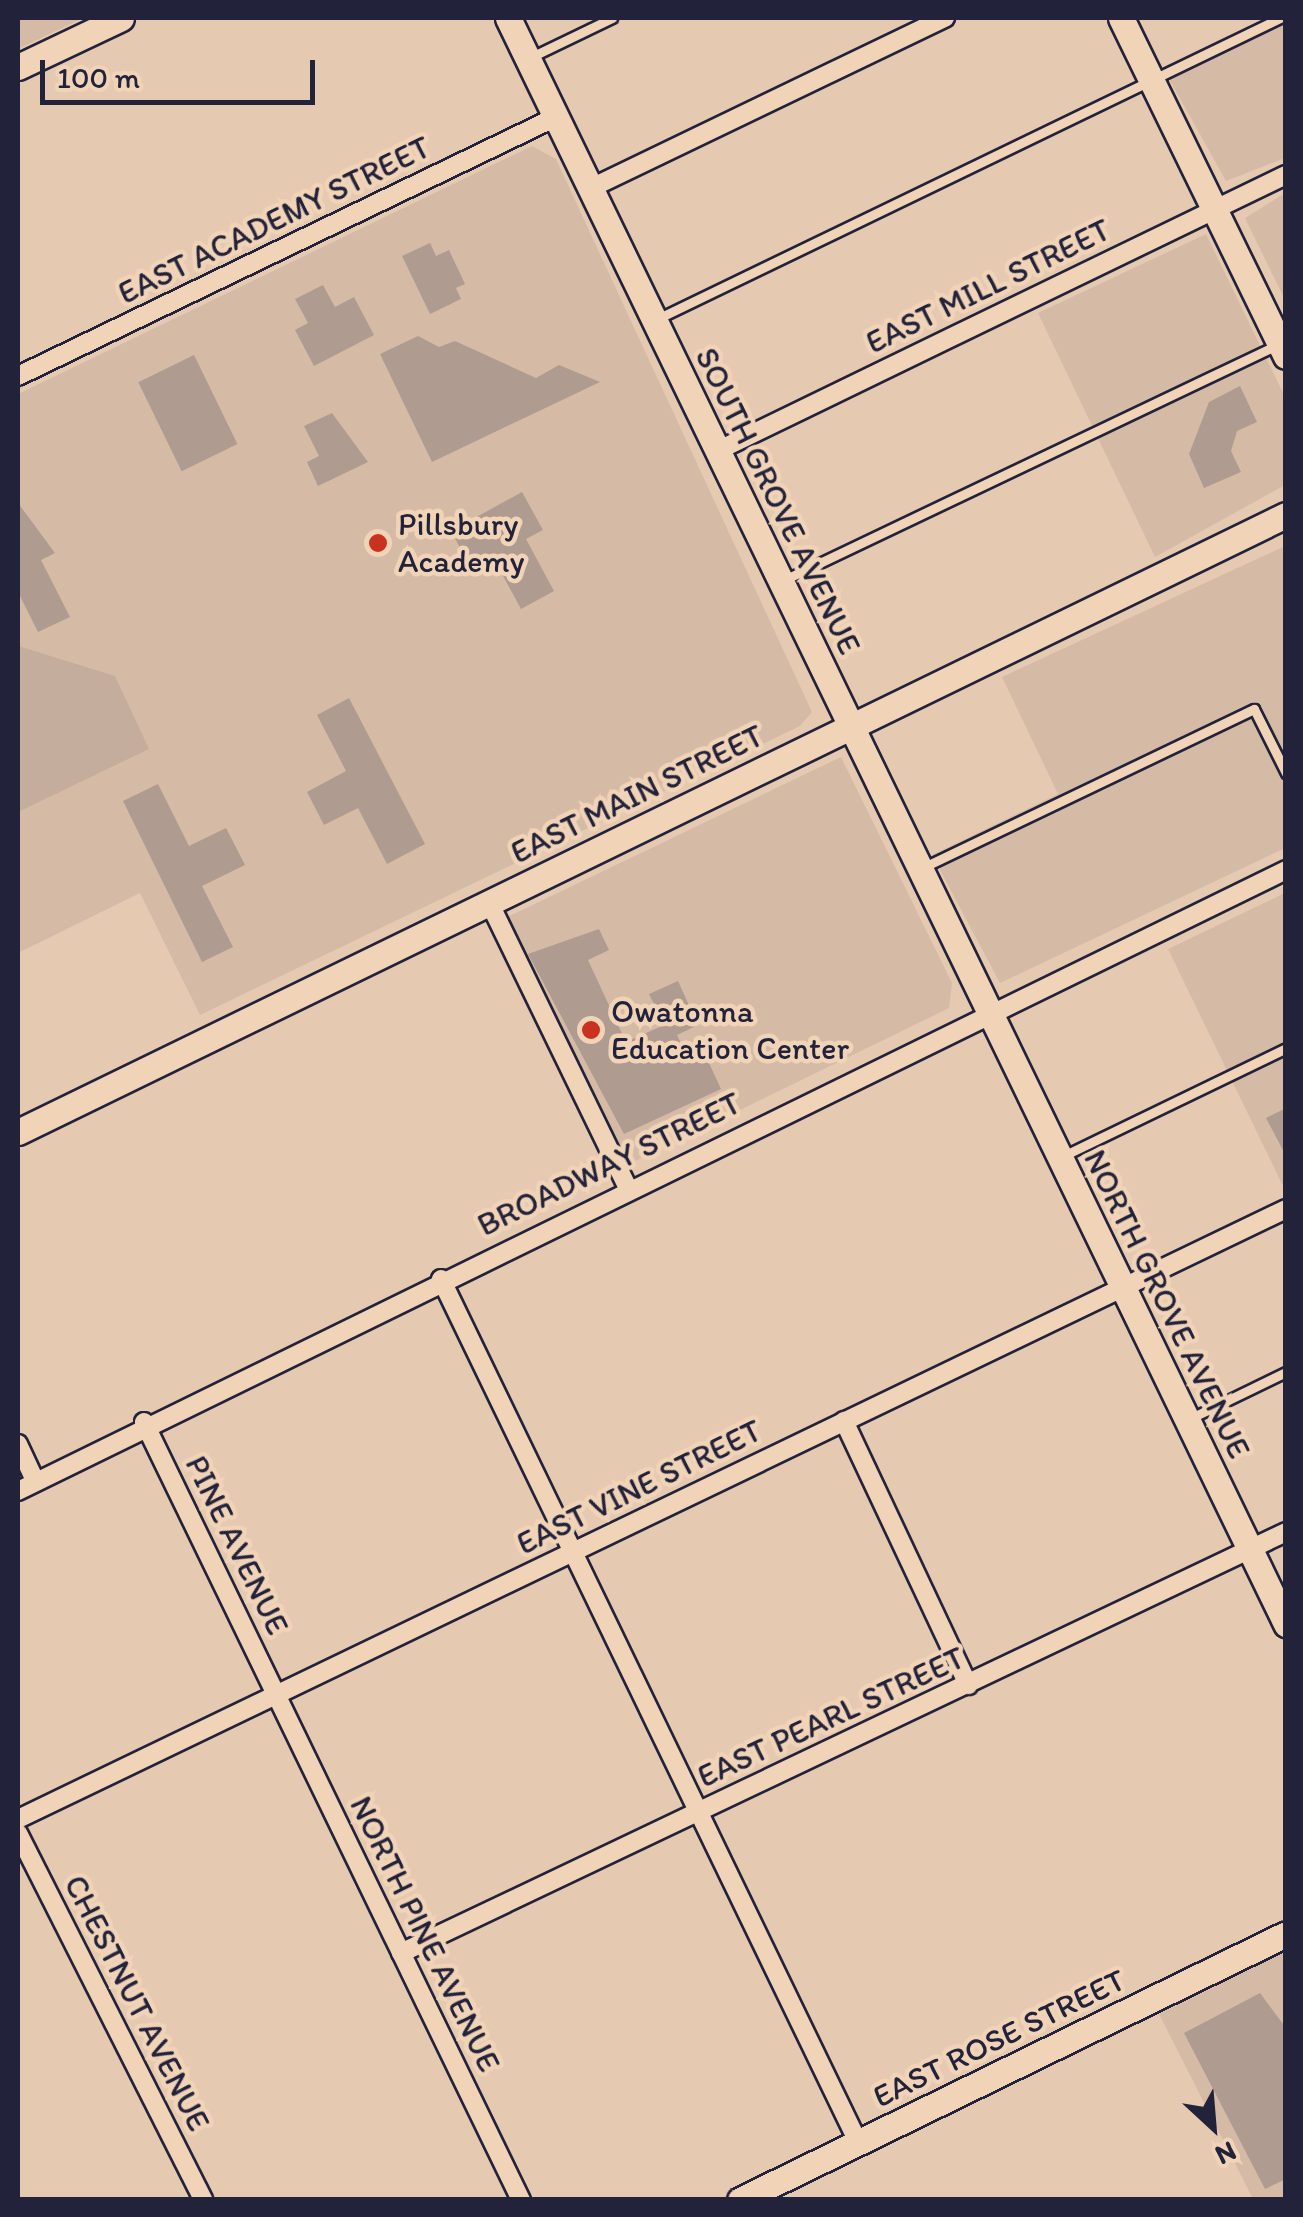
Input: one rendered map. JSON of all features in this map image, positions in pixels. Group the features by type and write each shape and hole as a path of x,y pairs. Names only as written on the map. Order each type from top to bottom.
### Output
{"street":[{"path":"18,68 121,18"},
{"name":"SOUTH GROVE AVENUE","path":"508,18 989,1013"},
{"path":"591,188 944,18"},
{"path":"1121,18 1282,350"},
{"name":"EAST ACADEMY STREET","path":"18,376 556,118"},
{"name":"EAST MILL STREET","path":"717,451 1286,175"},
{"name":"EAST MAIN STREET","path":"18,1132 1286,516"},
{"name":"BROADWAY STREET","path":"18,1492 34,1476 144,1422 1286,870"},
{"path":"489,902 628,1188"},
{"name":"NORTH GROVE AVENUE","path":"989,1013 1286,1624"},
{"name":"EAST VINE STREET","path":"18,1819 1286,1209"},
{"path":"441,1278 858,2142"},
{"name":"PINE AVENUE","path":"144,1422 276,1695"},
{"path":"844,1422 968,1685"},
{"path":"18,1444 34,1476"},
{"name":"EAST PEARL STREET","path":"402,1953 1286,1532"},
{"name":"NORTH PINE AVENUE","path":"276,1695 521,2200"},
{"name":"CHESTNUT AVENUE","path":"18,1833 202,2200"},
{"name":"EAST ROSE STREET","path":"740,2200 1286,1934"}],"lane":[{"path":"528,58 612,18"},
{"path":"654,320 1280,18"},
{"path":"780,582 1282,350"},
{"path":"919,869 1254,709 1286,773"},
{"path":"1060,1158 1286,1048"},
{"path":"1187,1420 1286,1372"}],"shaded area":[{"path":"18,18 83,18 18,49"},
{"path":"1266,18 1285,18 1285,158 1226,181 1163,68"},
{"name":"Pillsbury Academy","path":"532,146 556,159 812,712 800,726 200,1015 140,893 18,953 18,394"},
{"path":"1285,193 1285,300 1245,218"},
{"path":"1206,234 1285,397 1285,485 1155,557 1038,313"},
{"path":"1285,546 1285,848 1000,983 932,855 1058,794 1002,677"},
{"path":"18,646 115,676 149,749 18,812"},
{"path":"841,757 952,983 949,1008 621,1168 501,920"},
{"path":"1285,893 1285,1190 1168,949"},
{"path":"1285,1952 1285,2199 1253,2199 1159,2014"}],"building":[{"path":"430,243 436,256 449,250 465,284 456,288 461,299 430,314 402,256"},
{"path":"323,285 335,307 354,297 374,335 314,366 295,330 308,323 295,299"},
{"path":"418,336 439,347 455,341 536,378 559,365 600,382 432,462 380,354"},
{"path":"194,355 237,444 182,471 138,382"},
{"path":"1240,386 1257,422 1237,431 1231,451 1241,472 1204,488 1189,454 1209,402"},
{"path":"332,413 368,462 318,486 307,462 319,456 304,426"},
{"path":"522,492 543,530 526,539 554,591 521,609 495,561 474,573 451,531"},
{"path":"18,503 55,553 41,560 70,617 38,632 18,592"},
{"path":"349,698 425,844 387,864 358,808 324,825 307,792 346,771 317,715"},
{"path":"158,784 189,846 226,828 245,865 202,886 233,947 202,962 123,801"},
{"name":"Owatonna Education Center","path":"599,929 609,950 588,960 626,1042 664,1025 649,994 678,981 698,1025 677,1035 689,1060 704,1052 721,1089 624,1134 528,954"},
{"path":"1286,1108 1286,1156 1266,1118"},
{"path":"1260,1993 1286,2028 1286,2179 1265,2189 1184,2033"}],"place":[{"name":"Pillsbury Academy","path":"378,543"},
{"name":"Owatonna Education Center","path":"591,1030"}]}
